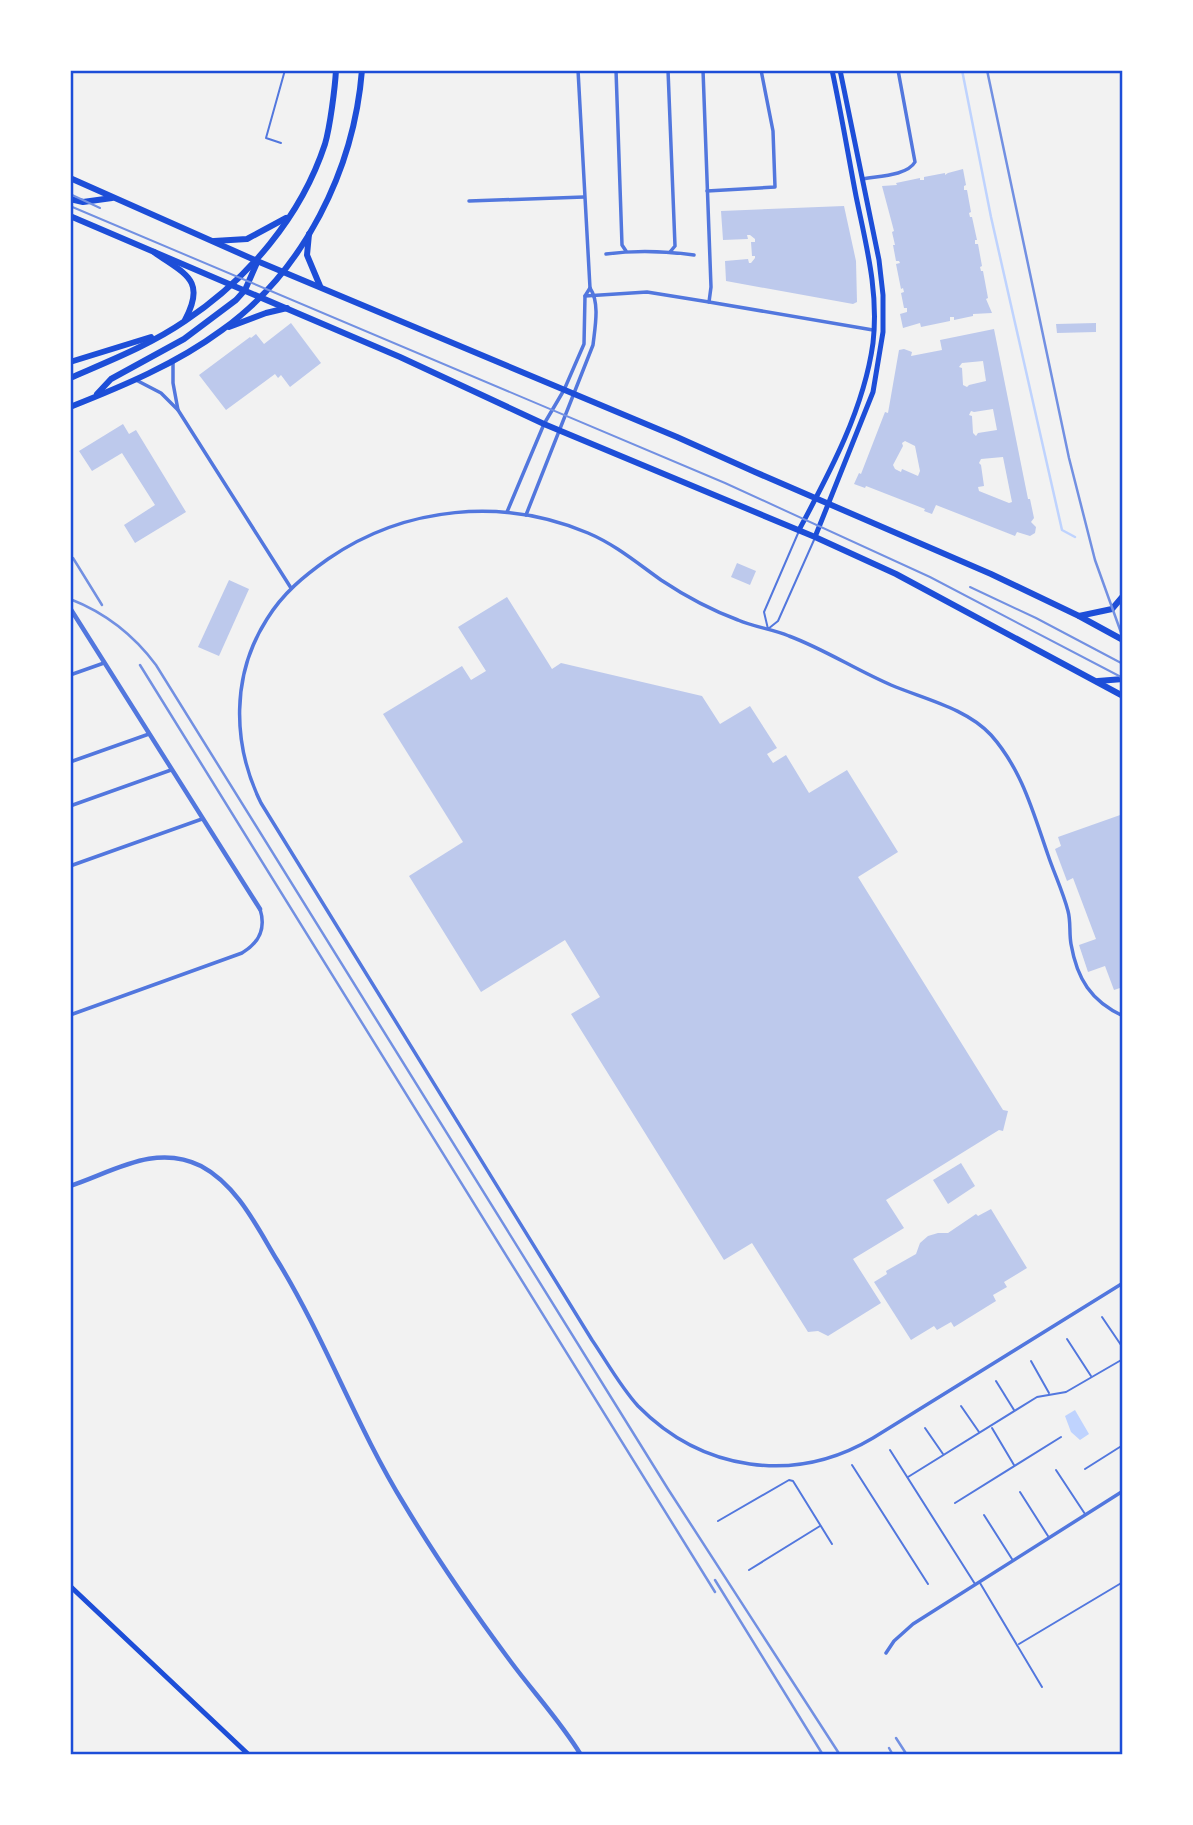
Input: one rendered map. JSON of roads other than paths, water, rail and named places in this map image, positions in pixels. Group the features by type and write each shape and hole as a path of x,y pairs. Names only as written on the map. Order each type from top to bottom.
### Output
{"main road":[{"path":"93,398 111,379 184,339 236,300 245,290 257,261 305,188 325,143 336,70"},
{"path":"70,407 173,362 224,329 284,271 324,209 344,160 357,113 362,70"},
{"path":"799,530 816,499 861,396 874,330 870,261 832,70"},
{"path":"815,537 873,392 883,345 883,287 840,70"},
{"path":"70,178 257,261 677,437 990,574 1123,640"},
{"path":"70,199 82,202 114,198"},
{"path":"70,216 400,357 559,431 815,537 896,574 1123,696"},
{"path":"214,241 247,239 288,217"},
{"path":"310,232 307,255 320,286"},
{"path":"154,252 188,277 192,283 195,298 184,323"},
{"path":"70,378 184,323 257,261"},
{"path":"224,329 287,308"},
{"path":"70,362 163,334"},
{"path":"1079,616 1112,609 1123,596"},
{"path":"1096,681 1123,679"},
{"path":"70,1586 249,1755"}],"street":[{"path":"526,514 593,345 595,296 590,288 583,197 578,70"},
{"path":"616,70 622,245 626,251"},
{"path":"668,70 675,246 670,252"},
{"path":"703,70 711,287 709,302"},
{"path":"707,191 775,187 773,131 761,70"},
{"path":"862,179 905,171 915,162 898,70"},
{"path":"469,201 583,197"},
{"path":"606,254 626,251 694,255"},
{"path":"507,512 544,424 564,390 584,344 585,296 590,288"},
{"path":"585,296 647,292 874,330"},
{"path":"173,362 173,383 178,410"},
{"path":"136,380 161,393 178,410 290,588"},
{"path":"1123,1016 1098,1002 1082,979 1072,948 1067,908 1028,797 1015,769 993,737 966,716 889,684 790,636 736,620 686,595 620,550 587,532 526,514 507,512 454,513 398,524 366,537 306,574 273,609 257,635 242,687 239,722 242,747 256,793 592,1340 631,1397 665,1430 698,1450 742,1463 781,1465 829,1458 873,1438 1123,1283"},
{"path":"70,608 260,909 261,933 256,942 242,953 70,1015"},
{"path":"70,675 104,663"},
{"path":"70,762 149,734"},
{"path":"70,806 171,770"},
{"path":"70,866 202,819"},
{"path":"70,1186 123,1165 153,1157 165,1157 200,1166 222,1181 239,1199 288,1277 402,1502 453,1583 581,1755"},
{"path":"886,1653 902,1632 1123,1491"}],"lane":[{"path":"281,144 266,138 285,70"},
{"path":"799,530 764,612 768,629 778,621 815,537"},
{"path":"1102,1317 1123,1348"},
{"path":"1067,1339 1092,1377"},
{"path":"908,1477 1037,1397 1066,1392 1123,1359"},
{"path":"1031,1361 1050,1394"},
{"path":"996,1381 1015,1411"},
{"path":"961,1406 980,1433"},
{"path":"991,1426 1015,1466"},
{"path":"925,1428 944,1455"},
{"path":"955,1503 1061,1437"},
{"path":"1085,1469 1122,1447"},
{"path":"890,1450 1018,1645 1042,1687"},
{"path":"852,1465 928,1584"},
{"path":"1056,1470 1085,1515"},
{"path":"718,1521 789,1480 793,1481 832,1544"},
{"path":"1020,1492 1049,1537"},
{"path":"984,1515 1013,1560"},
{"path":"749,1570 821,1525"},
{"path":"1018,1645 1123,1582"}],"water":[{"path":"1075,1410 1089,1434 1080,1440 1071,1432 1065,1416"}],"waterway":[{"path":"962,70 991,217 1062,530 1075,537"}],"tram line":[{"path":"70,194 100,208"},
{"path":"70,206 725,483 930,577 1123,678"},
{"path":"970,587 1123,664"}],"railway":[{"path":"987,70 1069,458 1095,560 1123,638"},
{"path":"73,558 102,605"},
{"path":"70,599 118,626 156,665 668,1489 840,1755"},
{"path":"140,665 715,1592"},
{"path":"715,1580 823,1755"},
{"path":"896,1738 907,1755"},
{"path":"889,1748 893,1755"}]}
